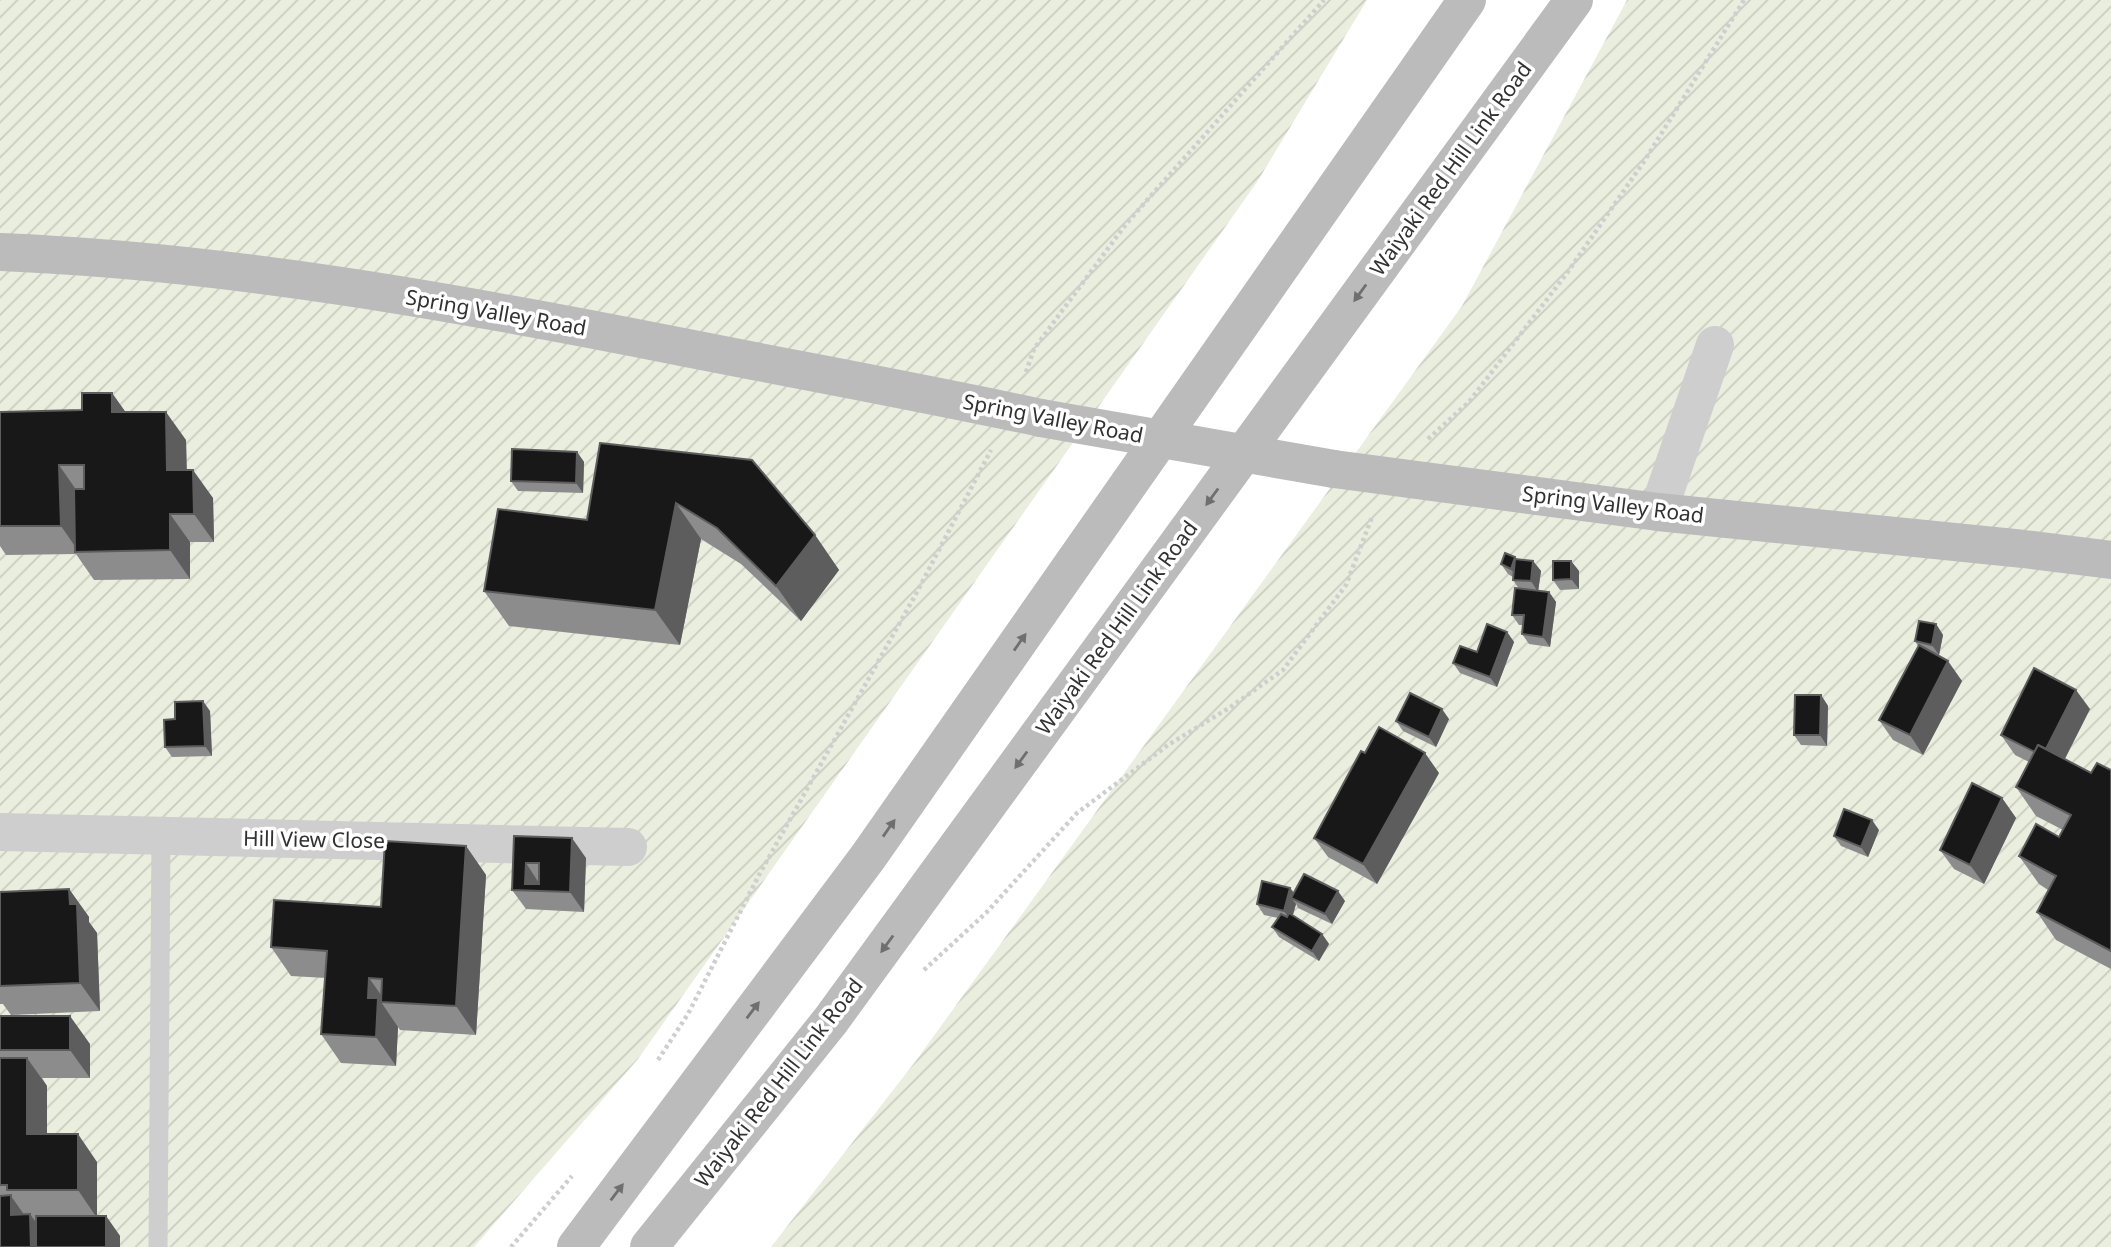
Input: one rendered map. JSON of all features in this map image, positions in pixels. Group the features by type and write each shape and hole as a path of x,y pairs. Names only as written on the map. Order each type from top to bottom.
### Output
{"main road":[{"path":"576,1247 868,857 1467,0"},
{"name":"Waiyaki Red Hill Link Road","path":"649,1247 831,1020 1574,0"},
{"name":"Spring Valley Road","path":"0,252 84,255 235,272 514,314 1027,415 1334,469 1658,512 2111,560"}],"street":[{"path":"1658,512 1715,345"},
{"name":"Hill View Close","path":"0,832 628,848"}],"lane":[{"path":"158,1247 161,836"}],"path":[{"path":"658,1061 688,1014 759,875 917,592 1027,415 1034,349 1126,224 1324,0"},
{"path":"920,973 986,913 1077,813 1168,745 1229,708 1283,670 1346,585 1386,476 1469,402 1567,273 1646,160 1744,0"},
{"path":"511,1247 575,1172"}],"green space":[{"path":"0,0 1367,0 1257,182 638,1059 474,1247 0,1247"},
{"path":"1627,0 2111,0 2111,1247 771,1247 915,1062 1462,306"}],"building":[{"path":"82,393 112,393 112,412 166,412 167,470 193,470 194,514 170,514 170,550 75,552 74,489 84,489 84,465 59,465 61,526 0,526 0,412 82,410"},
{"path":"600,443 752,460 815,535 776,586 717,528 676,503 655,610 484,591 498,509 587,520"},
{"path":"512,449 577,452 576,483 511,481"},
{"path":"1505,553 1515,557 1511,569 1501,564"},
{"path":"1515,559 1533,561 1531,581 1513,580"},
{"path":"1553,561 1571,561 1571,579 1553,580"},
{"path":"1515,588 1549,592 1543,637 1522,634 1524,615 1512,615"},
{"path":"1919,621 1936,624 1932,645 1915,641"},
{"path":"1487,624 1507,632 1490,677 1453,663 1460,646 1477,652"},
{"path":"1919,645 1948,661 1910,735 1879,720"},
{"path":"2034,668 2076,690 2046,749 2038,745 2035,752 2001,735"},
{"path":"1410,693 1442,709 1429,737 1396,721"},
{"path":"1795,695 1821,695 1820,735 1794,735"},
{"path":"203,701 205,746 165,747 164,720 175,719 175,702"},
{"path":"1379,727 1425,753 1363,864 1314,838 1361,751 1365,753"},
{"path":"2038,745 2091,773 2097,763 2111,770 2111,951 2037,912 2056,876 2019,856 2036,824 2059,837 2071,815 2016,787"},
{"path":"1972,783 2002,798 1970,865 1940,850"},
{"path":"1844,809 1872,820 1861,847 1834,836"},
{"path":"514,836 572,838 570,892 512,890","holes":["526,863 539,863 539,884 525,884"]},
{"path":"385,841 466,846 456,1006 381,1002 382,979 369,978 368,998 378,998 376,1037 321,1034 327,951 271,947 274,900 381,907"},
{"path":"1304,874 1338,891 1325,914 1291,898"},
{"path":"1262,881 1290,888 1284,911 1257,904"},
{"path":"69,889 70,904 77,904 80,983 0,986 0,892"},
{"path":"1289,913 1322,934 1312,951 1272,927 1281,914 1287,917"},
{"path":"0,1016 70,1016 70,1050 0,1050"},
{"path":"0,1058 27,1058 27,1134 78,1134 78,1190 7,1190 7,1185 0,1185"},
{"path":"11,1195 11,1215 30,1214 31,1247 0,1247 0,1196"},
{"path":"36,1216 106,1216 106,1247 36,1247"}]}
